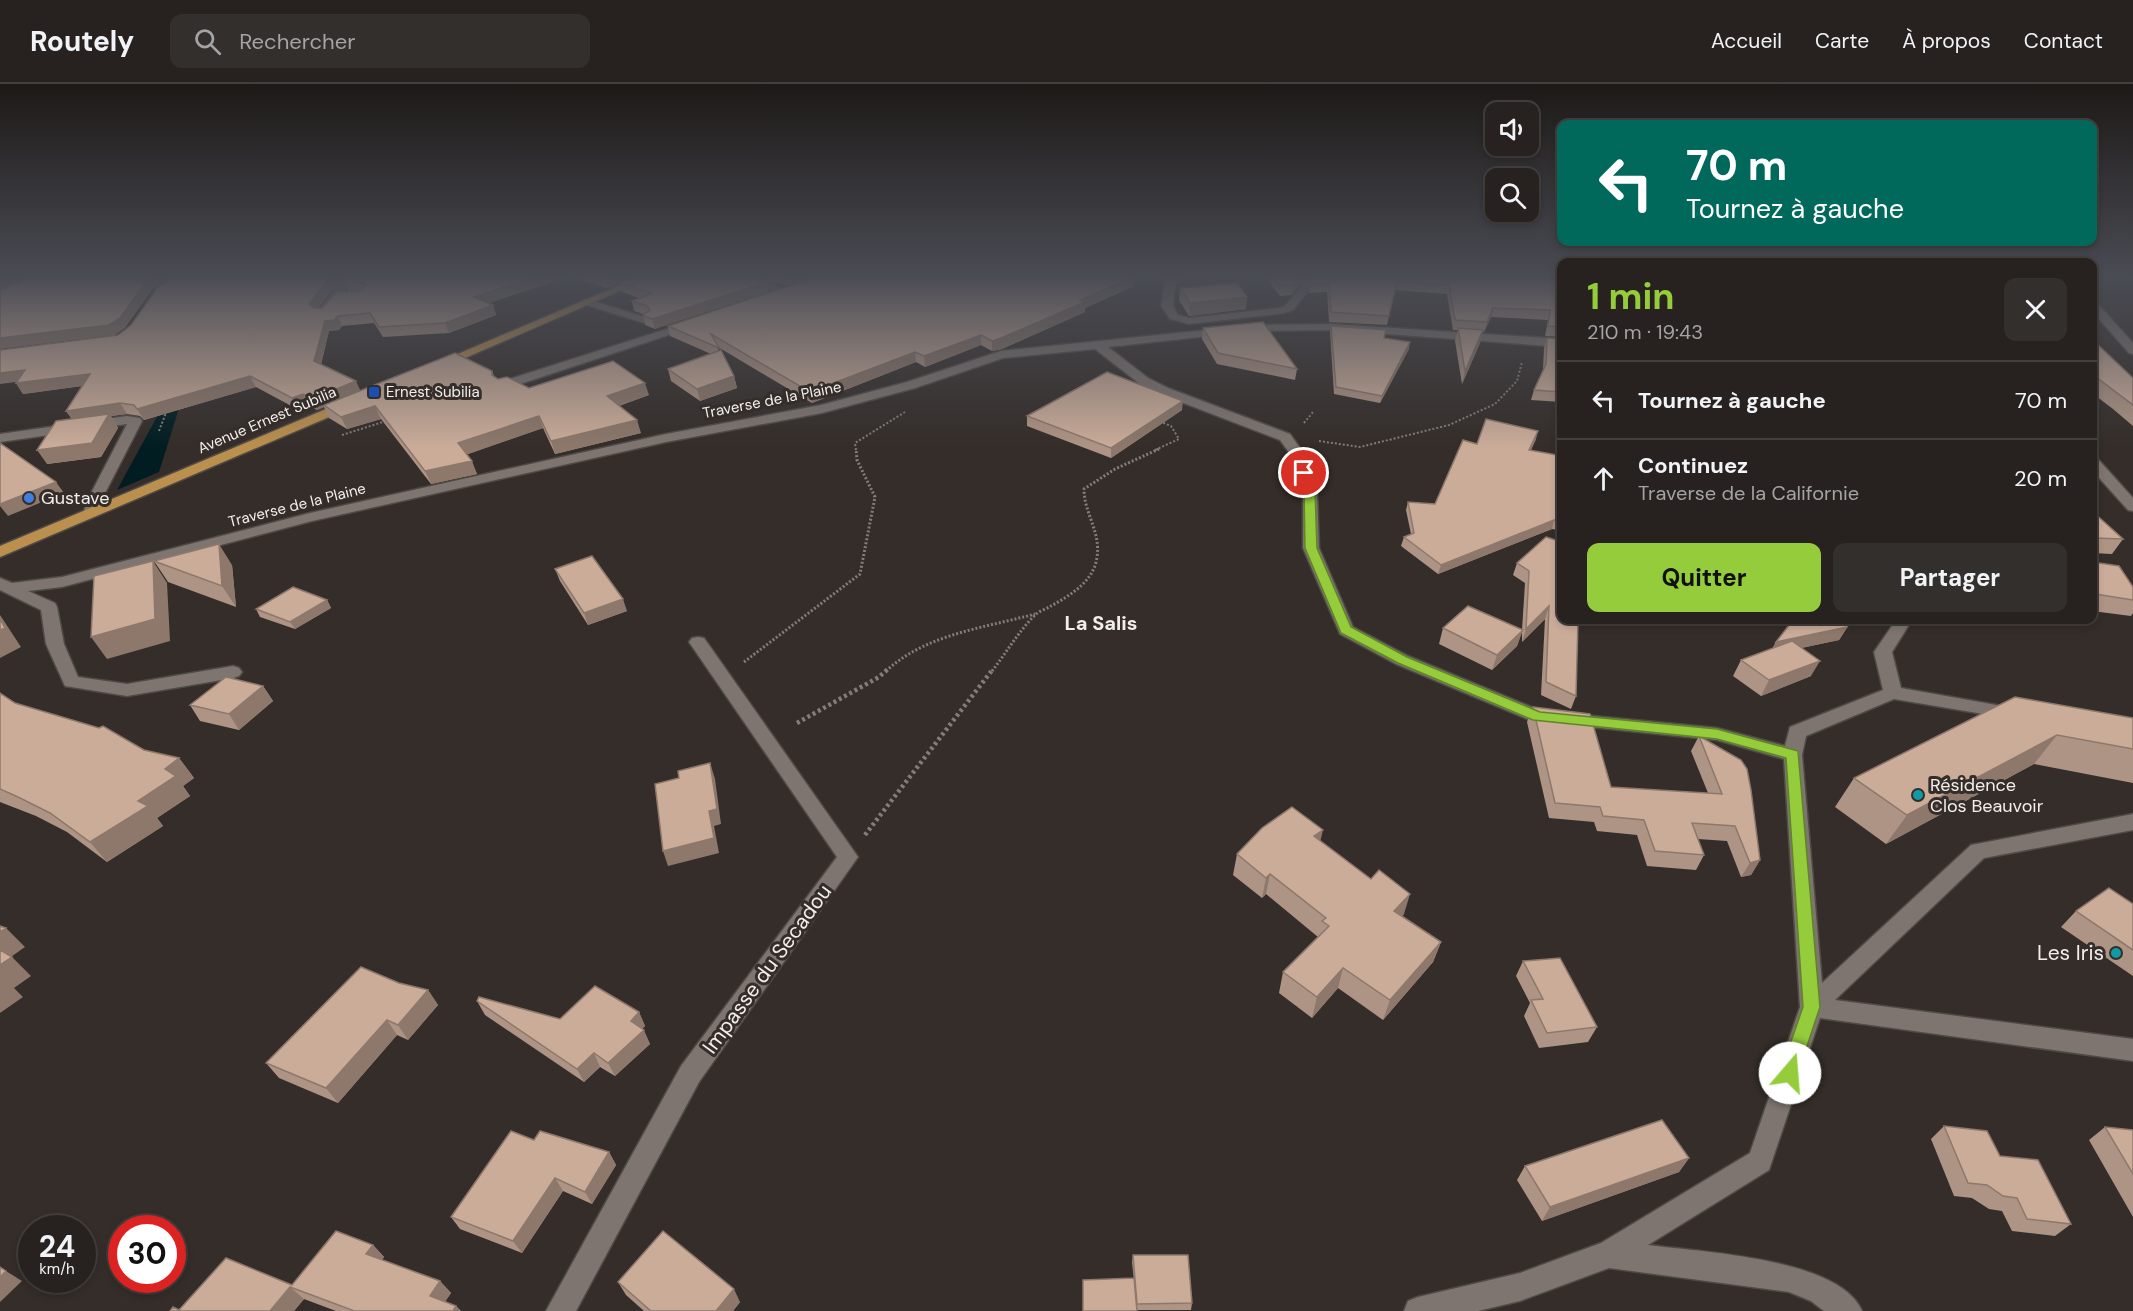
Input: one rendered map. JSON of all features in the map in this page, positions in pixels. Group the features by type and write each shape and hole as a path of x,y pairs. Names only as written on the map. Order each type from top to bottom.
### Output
{"main road":[{"path":"429,369 511,334"},
{"name":"Avenue Ernest Subilia","path":"0,552 364,397"}],"street":[{"path":"504,385 659,334"},
{"name":"Traverse de la Plaine","path":"4,586 62,582 310,517 666,438 822,409 911,385 1001,355 1193,334"},
{"name":"Traverse de la Plaine","path":"1427,334 1557,343"},
{"path":"2119,334 2133,350"},
{"path":"1096,344 1144,381 1164,391 1285,437 1298,455 1310,491 1311,548 1346,630 1402,660 1538,717 1717,734 1793,755"},
{"path":"0,438 127,420 135,421 95,498 90,514"},
{"path":"2097,467 2133,507"},
{"path":"4,586 49,607 55,644 71,682 127,690 233,672"},
{"path":"1893,693 1883,652 1901,624"},
{"path":"698,642 848,857"},
{"path":"1418,1311 1520,1287 1609,1254 1760,1161 1812,1007 1793,755 1797,732 1893,693 2030,716"},
{"path":"1812,1007 1978,851 2133,822"},
{"name":"Impasse du Secadou","path":"560,1311 690,1074 848,857"},
{"path":"1812,1007 2133,1050"},
{"path":"1609,1254 1789,1278 1821,1291 1848,1311"}],"path":[{"path":"1285,437 1360,447 1449,425 1496,404 1517,381 1523,364 1515,341"},
{"path":"2097,398 2103,398"},
{"path":"156,440 169,401"},
{"path":"724,682 743,663 860,574 875,497 857,460 855,443 914,406"},
{"path":"798,723 879,677 901,657 927,643 1036,614 1076,594 1093,573 1099,545 1093,521 1083,503 1084,489 1115,469 1179,439 1172,426 1150,418"},
{"path":"333,437 390,420"},
{"path":"848,857 1036,614"}],"water":[{"path":"186,386 159,472 117,490 159,413"}],"building":[{"path":"0,334 31,334 0,338"},
{"path":"321,334 314,361 356,381 312,399 303,394 292,398 250,376 137,409 134,405 120,403 66,411 90,374 16,383 25,370 0,373 0,350 118,335"},
{"path":"687,334 711,334 719,348"},
{"path":"711,334 1010,334 992,341 981,335 924,356 915,352 810,392"},
{"path":"1207,334 1272,334 1297,369 1218,353"},
{"path":"1332,334 1385,334 1384,338 1410,342 1382,396 1336,387"},
{"path":"1459,334 1481,334 1465,371"},
{"path":"1547,338 1557,339 1557,392 1534,390 1546,364"},
{"path":"2097,344 2133,378 2133,405 2097,378"},
{"path":"721,350 734,376 697,389 668,369"},
{"path":"455,353 492,371 492,375 498,379 507,377 529,388 613,361 645,383 607,396 637,420 551,441 539,416 458,443 472,461 425,471 375,406 341,417 324,405"},
{"path":"1107,372 1183,401 1111,448 1027,416"},
{"path":"109,414 92,443 37,450 56,421"},
{"path":"1486,419 1538,431 1529,450 1557,455 1557,520 1441,565 1404,537 1414,533 1408,502 1435,504 1463,440 1477,444"},
{"path":"0,443 56,482 0,504"},
{"path":"2097,516 2123,539 2097,538"},
{"path":"1546,537 1557,540 1557,624 1578,624 1576,696 1546,682 1549,606 1526,629 1529,571 1517,563"},
{"path":"219,544 222,586 154,561"},
{"path":"592,556 623,599 584,613 555,569"},
{"path":"153,561 155,619 91,637 94,576"},
{"path":"2097,563 2119,566 2133,587 2133,600 2097,594"},
{"path":"293,587 327,600 290,622 256,609"},
{"path":"1468,606 1523,630 1497,655 1443,628"},
{"path":"0,619 5,628 0,630"},
{"path":"1790,624 1849,624 1847,627 1776,642"},
{"path":"1792,641 1820,661 1769,680 1741,660"},
{"path":"226,677 263,686 229,714 190,705"},
{"path":"0,693 15,703 99,728 103,726 144,750 179,758 165,769 176,776 138,801 148,806 90,842 50,813 0,789"},
{"path":"2015,697 2133,718 2133,749 2057,735 1907,815 1854,778"},
{"path":"1533,707 1590,714 1611,787 1722,794 1699,736 1741,760 1747,769 1751,790 1760,860 1750,863 1735,826 1692,823 1704,855 1655,851 1644,820 1603,816 1600,807 1555,803"},
{"path":"710,763 717,809 709,811 714,838 663,851 655,784 679,778 678,771"},
{"path":"1292,807 1323,830 1314,836 1371,879 1379,870 1410,894 1394,911 1441,942 1390,1000 1343,968 1317,997 1283,972 1329,926 1322,921 1326,918 1270,874 1266,878 1237,854 1262,828"},
{"path":"2109,888 2133,904 2133,950 2076,911"},
{"path":"0,950 12,957 0,965"},
{"path":"1560,958 1597,1027 1547,1033 1531,1000 1543,999 1523,961"},
{"path":"361,967 399,983 428,990 398,1025 387,1020 326,1088 266,1063"},
{"path":"595,986 639,1012 631,1021 644,1030 608,1063 594,1053 577,1069 477,1001 479,997 560,1019"},
{"path":"1662,1120 1689,1158 1550,1207 1525,1166"},
{"path":"1944,1126 1987,1131 2000,1156 2038,1160 2071,1224 2027,1219 2017,1198 2003,1196 1987,1185 1968,1183"},
{"path":"2105,1127 2133,1130 2133,1174"},
{"path":"511,1131 534,1140 540,1131 609,1152 585,1192 555,1178 513,1241 451,1217"},
{"path":"336,1231 373,1245 366,1254 440,1281 430,1296 456,1306 453,1311 351,1311 290,1287 270,1311 170,1311 173,1307 179,1310 226,1258 292,1285"},
{"path":"663,1231 734,1289 716,1311 651,1311 618,1282"},
{"path":"1133,1255 1188,1255 1192,1303 1137,1304"},
{"path":"0,1267 6,1271 0,1277"},
{"path":"1134,1278 1137,1311 1083,1311 1083,1280"}],"place":[{"name":"Ernest Subilia","path":"374,392"},
{"name":"Gustave","path":"29,498"},
{"name":"Résidence Clos Beauvoir","path":"1918,795"},
{"name":"Les Iris","path":"2116,953"}],"district":[{"name":"La Salis","path":"1101,623"}],"route":[{"path":"1304,473 1310,491 1311,548 1346,630 1402,660 1538,717 1717,734 1793,755 1812,1007 1790,1073"}]}
